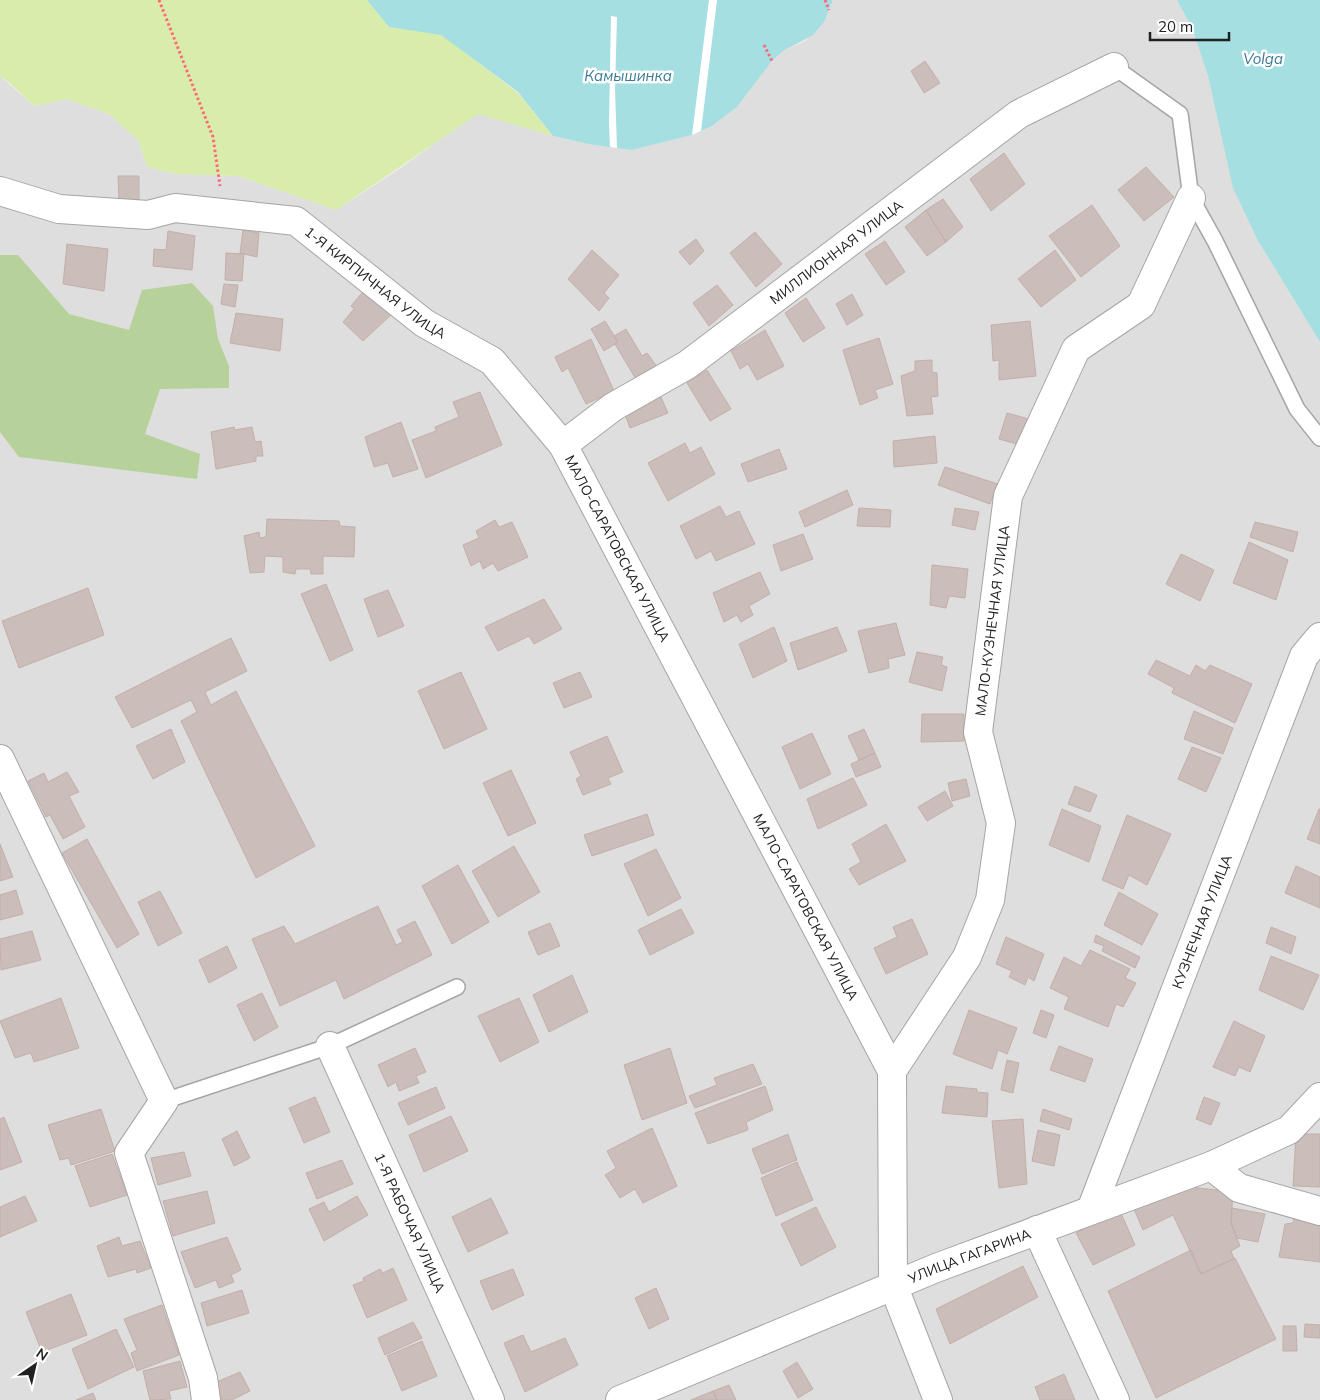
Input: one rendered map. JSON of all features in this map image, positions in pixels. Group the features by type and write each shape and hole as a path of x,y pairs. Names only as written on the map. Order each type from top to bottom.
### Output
{"street":[{"name":"МИЛЛИОННАЯ УЛИЦА","path":"563,445 613,408 687,365 1018,114 1114,67"},
{"name":"1-Я КИРПИЧНАЯ УЛИЦА","path":"0,191 59,209 148,216 175,208 296,221 424,323 492,361 563,445"},
{"name":"МАЛО-КУЗНЕЧНАЯ УЛИЦА","path":"892,1071 967,957 990,900 1001,823 978,732 1008,496 1076,349 1141,305 1191,198"},
{"name":"МАЛО-САРАТОВСКАЯ УЛИЦА","path":"563,445 892,1071 893,1285 938,1400"},
{"name":"КУЗНЕЧНАЯ УЛИЦА","path":"1091,1210 1304,656 1320,637"},
{"path":"0,759 164,1101 129,1153 203,1378 206,1400"},
{"name":"1-Я РАБОЧАЯ УЛИЦА","path":"330,1046 490,1400"},
{"name":"УЛИЦА ГАГАРИНА","path":"620,1400 893,1285 1211,1166 1289,1130 1320,1096"},
{"path":"1211,1166 1240,1188 1320,1211"},
{"path":"1037,1230 1115,1400"}],"lane":[{"path":"1114,67 1180,114 1191,198 1215,241 1297,410 1320,438"},
{"path":"164,1101 330,1046 457,987"}],"path":[{"path":"159,0 213,137 219,171 221,213"},
{"path":"824,0 829,10"},
{"path":"764,45 772,61"}],"shaded area":[{"path":"833,0 1177,0 1192,28 1208,76 1234,188 1258,241 1320,342 1320,1400 0,1400 0,76 34,106 67,99 109,114 139,141 147,167 176,174 238,176 336,210 398,170 477,113 553,136 593,145 632,150 692,135 712,126 737,107 772,61 783,51 805,41 824,22"}],"green space":[{"path":"0,0 367,0 389,27 441,34 519,94 553,136 478,114 336,210 238,176 176,174 147,167 139,141 109,114 67,99 34,106 0,76"},
{"path":"0,255 18,255 69,314 129,330 142,290 192,283 213,306 218,339 229,366 229,388 160,389 145,434 200,454 197,479 19,457 0,432"}],"water":[{"name":"Камышинка","path":"367,0 833,0 824,22 813,35 783,51 772,61 737,107 712,126 692,135 632,150 593,145 553,136 518,92 441,35 389,27"},
{"name":"Volga","path":"1177,0 1320,0 1320,342 1258,241 1233,188 1208,76 1192,28"}],"pier":[{"path":"709,0 717,0 701,131 692,135"},
{"path":"611,16 617,17 615,89 617,148 610,147"}],"building":[{"path":"925,61 940,83 924,93 911,71"},
{"path":"1004,153 1025,184 991,211 970,179"},
{"path":"1146,167 1174,197 1144,221 1118,190"},
{"path":"118,176 139,176 139,201 119,202"},
{"path":"943,199 963,227 946,242 926,210"},
{"path":"1092,205 1120,246 1081,277 1049,236"},
{"path":"926,210 946,242 927,256 905,227"},
{"path":"243,230 259,233 257,257 240,253"},
{"path":"168,231 195,236 192,270 153,266 154,249 166,250"},
{"path":"755,232 782,264 756,287 730,253"},
{"path":"696,239 704,251 690,265 679,252"},
{"path":"885,241 905,272 886,285 865,254"},
{"path":"67,244 108,249 104,291 63,284"},
{"path":"592,250 619,275 604,293 609,298 599,311 568,279"},
{"path":"1055,250 1076,280 1041,307 1018,279"},
{"path":"226,253 244,254 242,281 225,280"},
{"path":"224,284 238,285 235,307 221,304"},
{"path":"717,285 733,305 709,326 693,303"},
{"path":"367,287 393,313 363,341 343,322 354,309 351,306"},
{"path":"852,294 863,315 847,325 836,304"},
{"path":"806,298 825,328 803,342 785,313"},
{"path":"236,313 283,319 280,351 230,343"},
{"path":"605,321 618,342 604,351 591,329"},
{"path":"1030,321 1036,376 999,380 999,360 993,361 991,325"},
{"path":"626,329 642,356 647,353 658,368 637,381 615,344 618,342 614,336"},
{"path":"765,330 784,366 757,380 748,364 740,369 731,351"},
{"path":"879,338 893,384 875,390 878,398 860,405 843,350"},
{"path":"591,339 614,391 586,404 568,368 562,372 555,357"},
{"path":"932,360 932,372 937,373 938,396 931,397 933,414 907,416 901,376 915,371 915,361"},
{"path":"707,370 731,409 710,421 687,383"},
{"path":"480,392 502,445 426,478 412,440 436,431 435,427 459,417 453,402"},
{"path":"660,395 668,413 630,428 623,409"},
{"path":"1007,413 1029,419 1020,445 999,439"},
{"path":"401,422 418,469 393,477 388,463 374,467 365,437"},
{"path":"234,427 235,430 252,427 255,442 261,441 263,456 256,456 256,461 216,469 211,432"},
{"path":"935,436 937,463 894,467 893,441"},
{"path":"685,443 690,453 701,447 715,474 668,501 648,463"},
{"path":"779,449 787,469 748,482 741,464"},
{"path":"945,467 998,484 990,504 938,485"},
{"path":"847,490 853,505 805,527 799,512"},
{"path":"720,506 726,517 739,511 755,544 716,561 711,551 696,559 680,526"},
{"path":"859,508 891,510 890,527 857,526"},
{"path":"955,508 979,512 975,530 952,525"},
{"path":"267,519 339,521 340,526 355,527 354,557 323,556 323,574 311,574 310,569 296,569 295,574 283,572 283,557 265,556 264,572 250,573 244,536 259,532 260,538 266,537"},
{"path":"495,520 499,527 512,522 528,557 498,571 493,563 483,569 480,561 471,566 463,545 479,538 476,531"},
{"path":"1255,522 1298,532 1293,552 1250,537"},
{"path":"803,534 813,559 781,571 773,545"},
{"path":"1249,542 1288,560 1276,600 1233,583"},
{"path":"1181,554 1214,570 1200,601 1166,584"},
{"path":"932,565 968,569 965,598 949,596 946,608 930,605"},
{"path":"760,572 770,594 749,606 753,615 741,622 737,615 724,622 713,593"},
{"path":"326,584 353,650 330,661 301,594"},
{"path":"88,588 104,635 19,668 2,621"},
{"path":"388,590 404,626 378,637 364,599"},
{"path":"544,599 562,629 534,644 529,636 498,651 485,627"},
{"path":"896,623 905,655 888,659 889,668 869,673 858,631"},
{"path":"774,627 787,661 753,678 739,644"},
{"path":"837,627 847,651 798,670 790,643"},
{"path":"231,638 247,671 205,692 211,705 236,691 315,846 256,878 181,721 197,712 191,700 132,728 115,697"},
{"path":"917,652 943,657 941,665 947,667 942,691 909,682"},
{"path":"1156,660 1190,676 1196,665 1205,671 1210,665 1252,684 1235,723 1172,693 1174,688 1148,674"},
{"path":"461,672 487,729 444,749 418,691"},
{"path":"580,672 592,697 564,708 553,683"},
{"path":"1194,711 1233,728 1223,754 1184,739"},
{"path":"922,714 964,714 964,741 921,742"},
{"path":"171,729 185,762 153,779 136,746"},
{"path":"864,729 875,753 859,760 848,736"},
{"path":"812,733 831,774 800,789 782,747"},
{"path":"607,736 623,772 608,778 611,784 583,795 576,779 581,776 570,752"},
{"path":"1192,747 1221,758 1206,792 1178,779"},
{"path":"875,753 881,767 856,777 851,764"},
{"path":"511,770 536,823 508,836 483,783"},
{"path":"67,772 79,792 69,796 85,827 63,839 50,815 46,817 28,781 44,773 48,782"},
{"path":"853,778 867,805 818,829 807,799"},
{"path":"966,779 970,796 952,801 948,783"},
{"path":"1075,786 1097,795 1090,812 1068,804"},
{"path":"945,791 953,806 927,821 918,807"},
{"path":"1062,809 1101,826 1089,862 1049,845"},
{"path":"1320,809 1320,844 1307,839"},
{"path":"647,814 654,835 592,856 584,835"},
{"path":"1127,815 1171,834 1147,885 1129,875 1123,889 1102,880"},
{"path":"886,824 906,861 859,885 849,869 861,862 852,844"},
{"path":"87,839 139,934 117,948 62,853"},
{"path":"0,844 13,877 0,881"},
{"path":"514,846 540,892 498,917 472,871"},
{"path":"656,849 681,898 648,916 624,864"},
{"path":"458,865 489,922 452,944 422,886"},
{"path":"1296,866 1320,877 1320,908 1285,893"},
{"path":"16,890 23,914 0,920 0,895"},
{"path":"160,891 182,933 158,946 138,902"},
{"path":"1119,892 1158,914 1142,945 1104,925"},
{"path":"378,906 396,945 403,942 397,930 415,921 432,955 344,999 336,980 280,1006 252,939 284,926 295,944"},
{"path":"681,909 694,933 650,955 638,930"},
{"path":"912,919 928,954 886,974 874,948 897,937 893,927"},
{"path":"550,923 560,946 538,955 528,932"},
{"path":"1271,927 1296,937 1291,954 1266,943"},
{"path":"32,931 41,960 1,970 0,939"},
{"path":"1096,935 1140,957 1135,968 1102,951 1104,946 1094,942"},
{"path":"1006,937 1044,954 1034,981 1028,977 1025,985 1009,977 1012,971 996,964"},
{"path":"227,946 237,968 209,983 199,960"},
{"path":"1090,950 1130,969 1125,978 1136,983 1123,1007 1116,1004 1108,1027 1064,1009 1069,997 1050,988 1064,957 1081,966"},
{"path":"1271,956 1319,975 1303,1010 1259,990"},
{"path":"572,975 588,1012 549,1032 533,995"},
{"path":"262,993 278,1027 254,1041 237,1005"},
{"path":"61,998 79,1048 34,1062 31,1053 15,1058 0,1021"},
{"path":"519,998 539,1042 500,1062 478,1016"},
{"path":"969,1010 1017,1028 1007,1054 998,1050 992,1069 953,1054"},
{"path":"1041,1010 1054,1015 1046,1038 1033,1033"},
{"path":"1234,1021 1265,1036 1250,1072 1239,1067 1235,1076 1213,1067"},
{"path":"1059,1046 1093,1059 1085,1082 1050,1070"},
{"path":"415,1048 426,1072 416,1076 419,1083 399,1091 396,1082 388,1087 378,1065"},
{"path":"670,1048 687,1103 642,1120 624,1065"},
{"path":"1007,1060 1019,1063 1013,1093 1001,1090"},
{"path":"753,1064 762,1084 695,1108 689,1096 717,1085 714,1078"},
{"path":"765,1086 773,1110 746,1122 748,1130 708,1144 695,1113"},
{"path":"946,1086 977,1089 977,1092 988,1093 987,1117 942,1113"},
{"path":"436,1087 445,1108 408,1125 398,1103"},
{"path":"315,1097 330,1132 304,1143 289,1108"},
{"path":"1204,1097 1220,1103 1211,1125 1196,1119"},
{"path":"101,1109 115,1151 71,1165 69,1158 60,1160 48,1125"},
{"path":"1043,1109 1072,1119 1069,1130 1040,1121"},
{"path":"451,1116 468,1151 424,1172 409,1135"},
{"path":"4,1117 22,1162 0,1170 0,1119"},
{"path":"1023,1119 1027,1184 999,1188 992,1121"},
{"path":"652,1128 677,1186 643,1203 635,1189 620,1198 605,1175 616,1168 607,1151"},
{"path":"1038,1130 1060,1135 1054,1166 1032,1161"},
{"path":"237,1131 250,1158 234,1166 222,1139"},
{"path":"788,1134 797,1160 762,1174 752,1149"},
{"path":"1296,1134 1320,1134 1320,1187 1293,1186"},
{"path":"184,1152 191,1176 158,1185 151,1158"},
{"path":"112,1154 127,1195 90,1207 75,1166"},
{"path":"342,1160 353,1184 317,1199 306,1173"},
{"path":"797,1162 813,1200 776,1216 761,1178"},
{"path":"1173,1185 1233,1192 1231,1223 1240,1246 1231,1251 1234,1259 1201,1274 1173,1215 1143,1230 1131,1202"},
{"path":"207,1191 215,1223 173,1236 163,1201"},
{"path":"25,1196 37,1221 0,1237 0,1207"},
{"path":"357,1196 368,1215 324,1241 309,1209 324,1202 329,1212"},
{"path":"491,1198 508,1233 468,1252 452,1217"},
{"path":"816,1207 836,1247 801,1266 781,1224"},
{"path":"1232,1208 1265,1214 1258,1242 1237,1238 1231,1223"},
{"path":"1120,1211 1135,1245 1093,1265 1076,1233"},
{"path":"1295,1215 1320,1218 1320,1262 1279,1257 1285,1224 1293,1223"},
{"path":"119,1237 122,1246 140,1241 151,1268 137,1273 136,1269 108,1277 97,1246"},
{"path":"227,1237 241,1270 231,1275 234,1282 219,1288 216,1280 195,1288 181,1252"},
{"path":"1191,1250 1201,1274 1235,1258 1276,1339 1156,1398 1108,1291"},
{"path":"1023,1266 1038,1297 950,1344 936,1309"},
{"path":"393,1268 407,1300 367,1318 353,1285 364,1281 363,1278 380,1269 383,1273"},
{"path":"513,1269 524,1295 492,1310 480,1281"},
{"path":"656,1288 669,1319 649,1329 635,1298"},
{"path":"242,1290 249,1313 207,1326 201,1303"},
{"path":"71,1294 87,1335 42,1352 26,1312"},
{"path":"162,1305 179,1355 137,1371 131,1353 137,1350 124,1319"},
{"path":"413,1322 422,1338 385,1355 378,1338"},
{"path":"1305,1324 1320,1325 1320,1338 1304,1337"},
{"path":"1283,1326 1296,1326 1297,1351 1283,1351"},
{"path":"116,1329 134,1367 88,1389 72,1349"},
{"path":"523,1335 531,1352 565,1338 578,1365 525,1392 504,1343"},
{"path":"422,1341 437,1376 402,1391 387,1356"},
{"path":"180,1361 187,1387 169,1391 171,1399 150,1400 143,1371"},
{"path":"797,1362 813,1389 798,1398 783,1371"},
{"path":"240,1372 250,1391 232,1400 222,1400 214,1383"},
{"path":"1064,1374 1075,1400 1040,1400 1035,1387"},
{"path":"729,1385 736,1400 717,1400 713,1391"},
{"path":"713,1391 717,1400 691,1400"},
{"path":"93,1393 96,1400 76,1400"}]}
